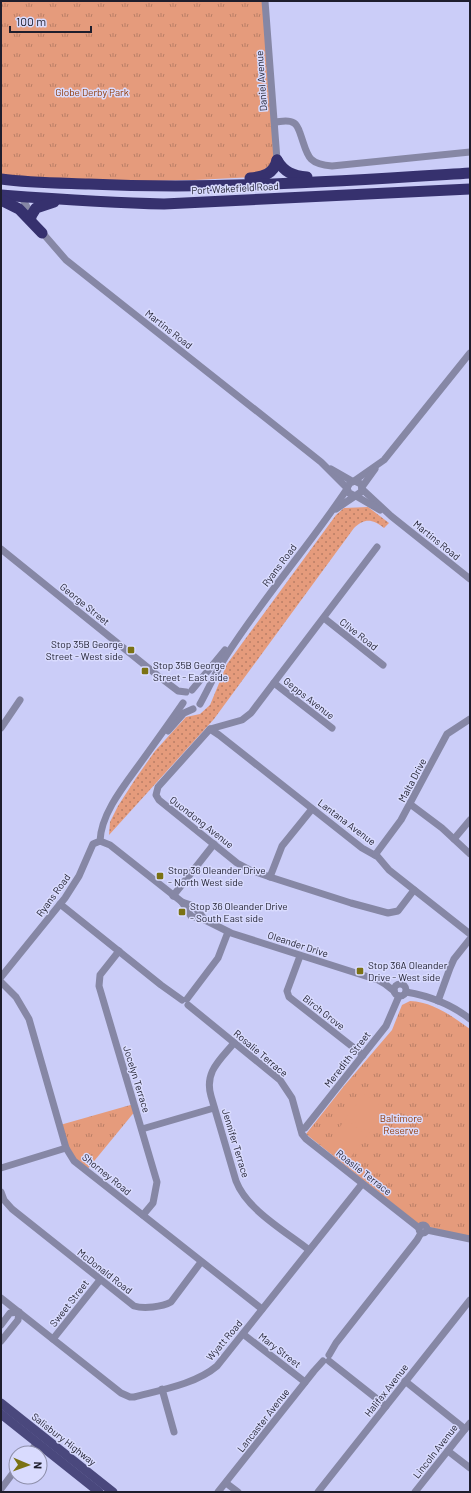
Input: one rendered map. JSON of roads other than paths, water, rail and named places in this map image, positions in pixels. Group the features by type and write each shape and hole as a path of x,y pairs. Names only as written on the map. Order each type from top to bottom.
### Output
{"highway":[{"path":"277,160 281,167 291,175 335,181"},
{"path":"91,184 107,182 195,180 263,176 271,172 277,160"},
{"name":"Port Wakefield Road","path":"1,179 179,187 335,181 470,173"},
{"path":"1,185 12,187 21,196"},
{"name":"Port Wakefield Road","path":"1,194 62,200 164,204 470,189"},
{"path":"1,200 19,209 42,233"},
{"path":"31,216 36,208 62,200"}],"main road":[{"name":"Salisbury Highway","path":"1,1403 99,1492"},
{"name":"Salisbury Highway","path":"1,1414 40,1439 114,1492"}],"street":[{"name":"Daniel Avenue","path":"265,1 277,160"},
{"path":"275,122 289,121 294,123 300,132 309,157 314,162 324,165 332,166 470,152"},
{"name":"Martins Road","path":"21,196 42,233 66,260 321,462 347,488"},
{"path":"377,466 362,488 361,492 356,496 350,494 347,488 348,484 384,460 470,353"},
{"name":"Martins Road","path":"321,462 353,481"},
{"path":"353,481 360,483 362,488"},
{"name":"Ryans Road","path":"200,704 215,672 242,631 332,512 347,488"},
{"name":"Martins Road","path":"362,488 391,516 470,579"},
{"name":"Martins Road","path":"356,496 391,516"},
{"name":"Ryans Road","path":"332,512 356,496"},
{"path":"210,729 246,718 377,547"},
{"name":"George Street","path":"1,549 178,691 189,691"},
{"name":"Clive Road","path":"324,618 383,665"},
{"name":"Ryans Road","path":"189,691 242,631"},
{"name":"George Street","path":"157,675 182,702"},
{"name":"Gepps Avenue","path":"274,683 332,728"},
{"path":"100,841 102,824 127,781 182,702 182,697 189,691 199,695 200,704 184,713 144,758"},
{"path":"1,728 20,700"},
{"path":"182,702 187,708 193,709"},
{"name":"Malta Drive","path":"375,855 401,820 447,734 470,719"},
{"name":"Lantana Avenue","path":"210,729 362,848 375,855 389,870 470,934"},
{"name":"Quondong Avenue","path":"210,729 158,787 156,793 159,800 214,844 244,867 270,877 388,913 398,911 414,890"},
{"path":"410,804 442,828 470,854"},
{"path":"270,877 282,846 312,809"},
{"path":"454,839 470,820"},
{"name":"Ryans Road","path":"1,977 60,904 79,876 91,846 95,842 100,841"},
{"name":"Oleander Drive","path":"100,841 110,845 182,902 191,916 205,920 228,932 378,980 398,991 430,997 455,1009 470,1019"},
{"path":"173,896 214,844"},
{"name":"Rosalie Terrace","path":"60,904 161,986 186,1002 280,1080 292,1098 301,1130"},
{"path":"186,1002 218,958 228,932"},
{"path":"438,1001 454,959 470,939"},
{"name":"Jocelyn Terrace","path":"118,951 100,975 99,986 157,1182 153,1203 143,1215"},
{"name":"Birch Grove","path":"300,956 287,991 289,998 363,1055"},
{"name":"Shorney Road","path":"1,982 16,997 29,1019 66,1148 74,1161 262,1309"},
{"name":"Meredith Street","path":"301,1130 305,1128 386,1026 398,991"},
{"name":"Jennifer Terrace","path":"234,1043 210,1074 209,1087 236,1181 243,1194 252,1205 309,1250"},
{"path":"142,1129 214,1108"},
{"name":"Roaslie Terrace","path":"301,1130 306,1139 422,1230"},
{"path":"1,1168 66,1148"},
{"name":"Wyatt Road","path":"1,1298 126,1396 134,1397 196,1379 215,1368 362,1184"},
{"name":"McDonald Road","path":"1,1192 4,1200 12,1209 134,1306 143,1307 164,1304 174,1299 202,1262"},
{"path":"422,1230 470,1239"},
{"name":"Lancaster Avenue","path":"218,1492 305,1382 327,1359 336,1342 417,1240 422,1230"},
{"name":"Sweet Street","path":"53,1339 100,1280"},
{"name":"Halifax Avenue","path":"318,1492 470,1300"},
{"path":"1,1325 10,1313 19,1312 18,1320 1,1341"},
{"name":"Mary Street","path":"243,1334 305,1382"},
{"path":"327,1359 386,1406"},
{"path":"406,1381 468,1426"},
{"path":"162,1389 174,1432"},
{"name":"Lincoln Avenue","path":"415,1492 468,1426"},
{"path":"35,1445 40,1439"},
{"path":"448,1451 470,1468"},
{"path":"1,1489 8,1480"},
{"path":"226,1483 238,1492"}],"place":[{"name":"Stop 35B George Street - West side","path":"131,650"},
{"name":"Stop 35B George Street - East side","path":"145,671"},
{"name":"Stop 36 Oleander Drive - North West side","path":"160,876"},
{"name":"Stop 36 Oleander Drive - South East side","path":"182,912"},
{"name":"Stop 36A Oleander Drive - West side","path":"360,971"}],"park label":[{"name":"Globe Derby Park","path":"92,92"},
{"name":"Baltimore Reserve","path":"401,1124"}]}
